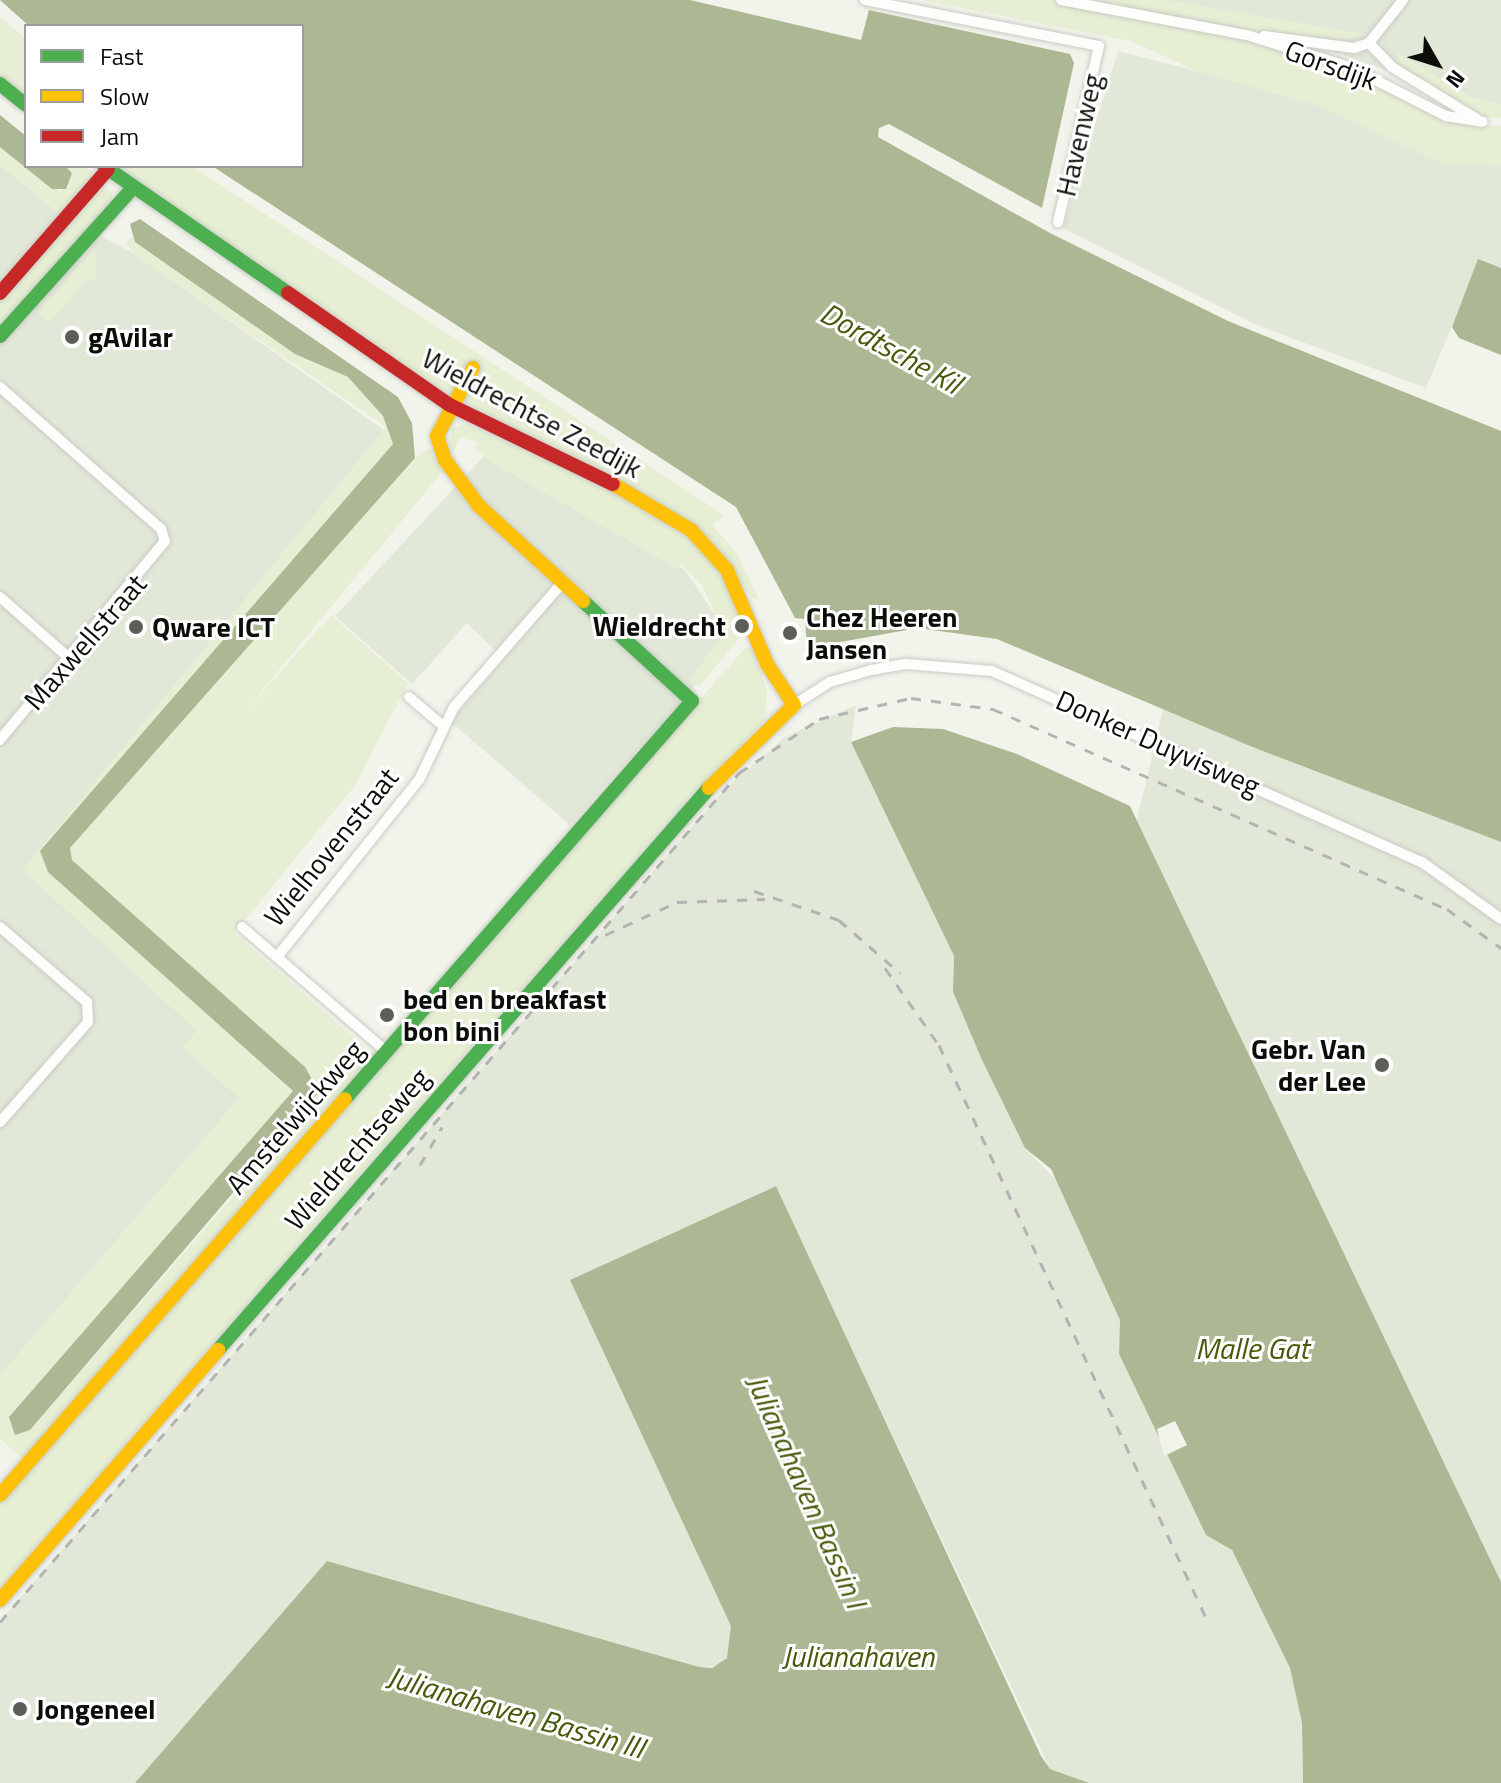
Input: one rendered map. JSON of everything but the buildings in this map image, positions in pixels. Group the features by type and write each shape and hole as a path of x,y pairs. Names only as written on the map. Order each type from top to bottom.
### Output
{"street":[{"name":"Havenweg","path":"865,0 1099,46 1058,222"},
{"name":"Gorsdijk","path":"1061,0 1247,35 1354,48 1369,43 1392,67 1483,122 1446,116 1352,68 1247,35"},
{"path":"1369,43 1403,0"},
{"path":"0,84 24,103"},
{"path":"0,293 105,168"},
{"name":"Wieldrechtse Zeedijk","path":"107,168 450,405 604,478 710,546 739,591 767,664 794,705"},
{"path":"0,336 133,188"},
{"path":"473,368 450,405 437,436 445,460 479,506 563,582"},
{"name":"Maxwellstraat","path":"0,387 161,529 165,541 0,740"},
{"name":"Amstelwijckweg","path":"0,1495 692,701 563,582"},
{"name":"Wielhovenstraat","path":"277,957 419,780 442,725 563,582"},
{"path":"0,597 70,659"},
{"name":"Donker Duyvisweg","path":"794,705 830,682 882,668 960,665 992,671 1422,862 1501,919"},
{"path":"409,697 442,725"},
{"name":"Wieldrechtseweg","path":"0,1600 737,756 794,705"},
{"path":"0,927 87,1002 88,1022 0,1122"},
{"path":"242,927 387,1052"}],"shaded area":[{"path":"921,0 1049,0 1235,33 1356,74 1450,123 1501,126 1501,165 1441,163 1319,106 1197,71 1130,41"},
{"path":"1004,0 1501,0 1501,112 1324,48"},
{"path":"1091,0 1166,0 1364,34 1343,41 1256,30"},
{"path":"0,17 24,37 24,95 0,76"},
{"path":"1118,51 1363,113 1501,163 1501,273 1478,264 1426,388 1259,326 1063,228"},
{"path":"1399,54 1473,98 1501,104 1501,118 1481,117 1393,63"},
{"path":"0,147 60,192 72,173 67,168 88,168 97,175 62,215 0,165"},
{"path":"0,165 63,216 135,254 384,430 29,865 267,1083 0,1390"},
{"path":"121,168 195,168 724,515 712,525 736,552 759,600 751,597 714,540 679,515 402,368"},
{"path":"107,188 113,193 107,209 0,331 0,302 96,192"},
{"path":"131,236 295,354 348,377 383,416 393,444 40,851 293,1092 9,1417 30,1430 315,1102 318,1084 72,860 70,848 415,458 429,448 443,471 242,715 331,615 408,683 354,787 234,933 376,1057 24,1460 0,1439 0,1375 239,1098 182,1047 197,1031 23,870 386,427 135,255 126,244"},
{"path":"95,249 96,283 89,278 49,323 38,312"},
{"path":"465,423 594,481 690,539 718,566 746,630 700,686 688,682 724,633 702,586 682,565 678,569 491,462 474,448 478,442 459,437 454,452 449,450 452,429"},
{"path":"487,453 685,570 727,633 692,689 570,825 451,722 504,659 467,623 412,684 335,616"},
{"path":"745,648 753,649 767,690 765,720 684,802 0,1587 0,1502"},
{"path":"856,705 851,742 954,956 953,992 982,1060 1025,1148 1057,1181 1120,1320 1119,1354 1199,1521 1232,1550 1290,1668 1302,1723 1303,1783 1089,1783 1050,1769 775,1186 571,1280 731,1626 732,1651 719,1666 699,1667 327,1561 135,1783 0,1783 0,1621 726,788 785,737"},
{"path":"1163,709 1501,842 1501,1582 1137,820"}],"water":[{"name":"Dordtsche Kil","path":"0,0 690,0 861,40 869,10 1070,54 1074,63 1042,208 889,124 879,128 878,137 1050,233 1228,321 1501,431 1501,842 1250,746 997,639 918,628 807,648 805,619 795,618 736,507 215,168 304,168 304,24 27,24"},
{"path":"0,115 24,134 24,166 0,147"},
{"path":"26,168 67,168 72,173 66,189 52,189"},
{"path":"140,219 398,397 412,423 415,458 70,848 72,860 305,1067 319,1092 30,1430 15,1435 9,1417 293,1091 48,872 40,851 393,444 383,416 348,377 295,354 135,242 130,224"},
{"path":"1478,259 1501,268 1501,355 1459,338 1452,327"},
{"name":"Malle Gat","path":"893,727 943,729 1017,754 1130,806 1501,1582 1501,1783 1303,1783 1302,1723 1290,1668 1232,1550 1206,1535 1119,1354 1120,1320 1051,1169 1025,1148 982,1060 953,992 954,956 851,742"},
{"name":"Julianahaven","path":"776,1186 1041,1756 1050,1769 1089,1783 135,1783 327,1561 699,1667 712,1668 727,1658 731,1626 570,1280"}],"pier":[{"path":"1175,1421 1187,1445 1164,1456 1157,1429"}],"railway":[{"path":"0,1622 739,773 819,719 911,698 993,709 1447,909 1501,948"},
{"path":"754,891 839,920 900,973"},
{"path":"605,935 677,902 765,899"},
{"path":"885,968 939,1045 1208,1622"},
{"path":"420,1165 442,1127"}],"traffic: fast":[{"path":"0,84 24,103"},
{"path":"107,168 288,293"},
{"path":"0,336 133,188"},
{"path":"345,1099 692,701 583,601"},
{"path":"218,1350 709,788"}],"traffic: slow":[{"path":"473,368 437,436 445,460 479,506 583,601"},
{"path":"613,484 691,530 727,570 767,664 794,705 709,788"},
{"path":"0,1495 345,1099"},
{"path":"0,1600 218,1350"}],"traffic: jam":[{"path":"0,293 108,169"},
{"path":"288,293 450,405 613,484"}],"place":[{"name":"gAvilar","path":"72,337"},
{"name":"Wieldrecht","path":"742,626"},
{"name":"Qware ICT","path":"136,627"},
{"name":"Chez Heeren Jansen","path":"790,633"},
{"name":"bed en breakfast bon bini","path":"387,1015"},
{"name":"Gebr. Van der Lee","path":"1382,1065"},
{"name":"Jongeneel","path":"20,1709"}],"water label":[{"name":"Julianahaven Bassin I","path":"807,1491"},
{"name":"Julianahaven Bassin III","path":"516,1712"}]}
